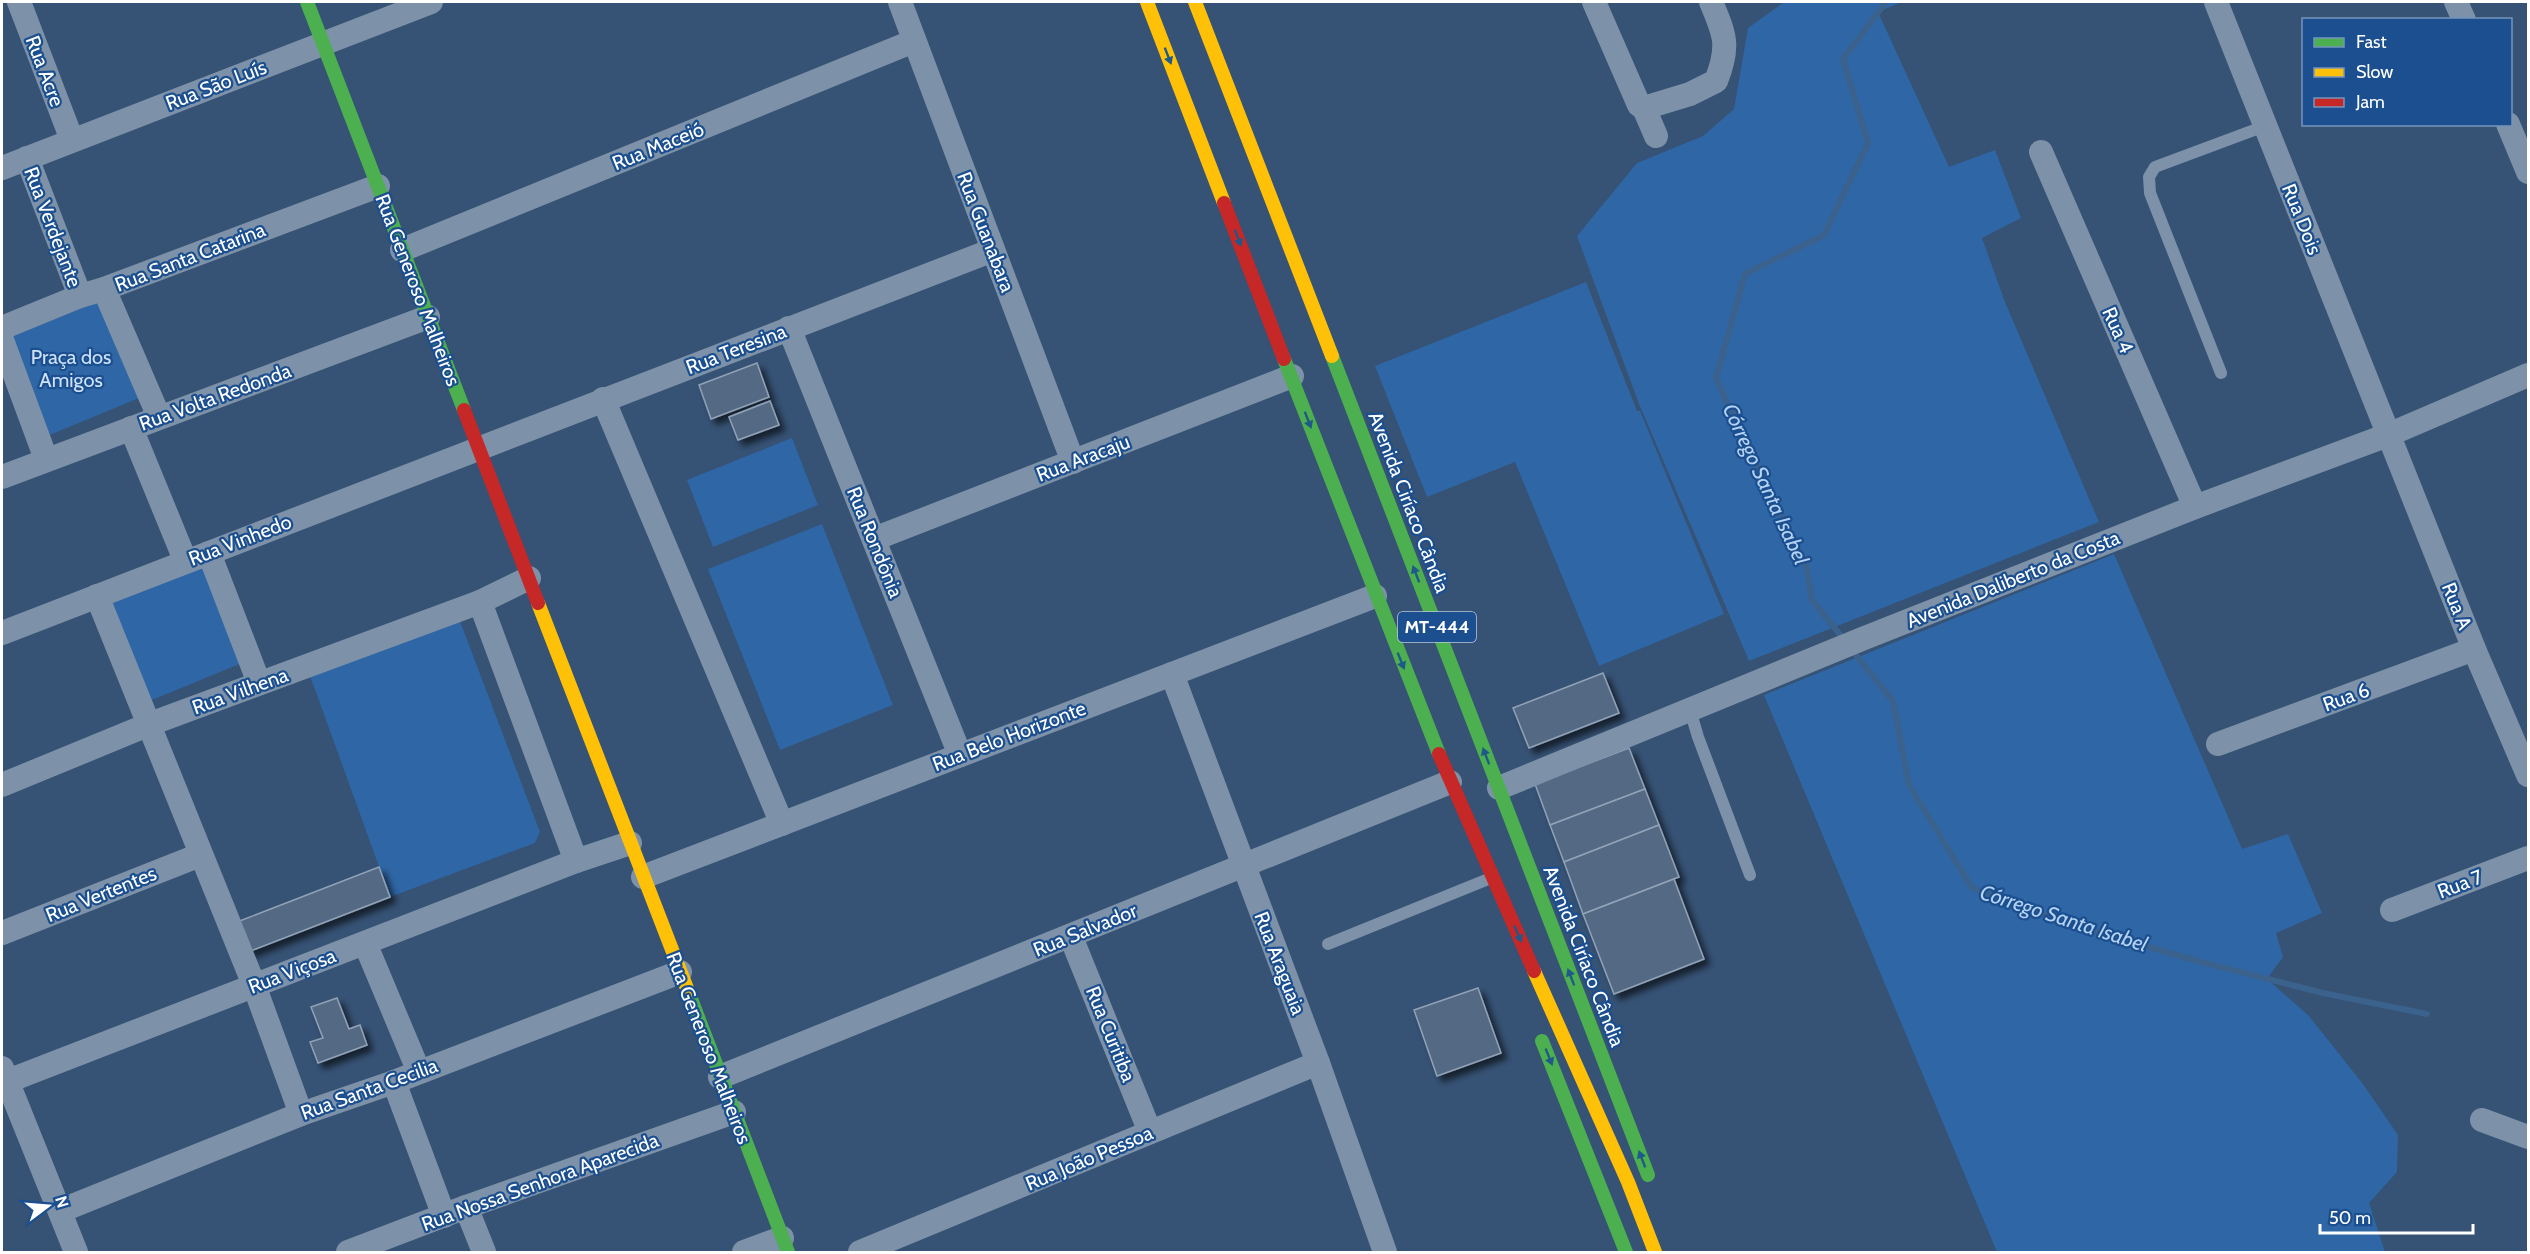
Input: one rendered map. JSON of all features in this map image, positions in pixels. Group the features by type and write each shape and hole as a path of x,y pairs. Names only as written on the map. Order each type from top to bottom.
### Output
{"main road":[{"name":"Rua Generoso Malheiros","path":"307,2 785,1245"},
{"name":"MT-444","path":"1147,2 1375,596 1468,823 1503,937"},
{"name":"Avenida Ciríaco Cândia","path":"1195,2 1652,1186"},
{"path":"1468,823 1628,1182 1655,1252"},
{"path":"1537,1027 1626,1252"}],"street":[{"name":"Rua Acre","path":"19,2 72,140"},
{"name":"Rua São Luís","path":"2,168 431,2"},
{"name":"Rua Guanabara","path":"900,2 1073,462"},
{"path":"1594,2 1639,105 1644,108 1656,136"},
{"path":"1644,108 1690,94 1716,81 1722,67 1725,44 1724,35 1710,2"},
{"name":"Rua Dois","path":"2216,2 2388,435"},
{"path":"2456,2 2463,18"},
{"name":"Rua Maceió","path":"402,250 914,41"},
{"path":"2509,126 2529,172"},
{"name":"Rua 4","path":"2041,152 2195,507"},
{"name":"Rua Verdejante","path":"27,158 80,296"},
{"name":"Rua Santa Catarina","path":"2,328 80,296 378,186"},
{"name":"Rua Teresina","path":"479,448 993,250"},
{"path":"104,289 159,417"},
{"name":"Rua Volta Redonda","path":"2,477 428,317"},
{"name":"Rua Rondônia","path":"789,328 960,755"},
{"path":"2,340 46,459"},
{"name":"Avenida Daliberto da Costa","path":"1499,788 1862,639 2195,507 2388,435 2529,375"},
{"name":"Rua Aracaju","path":"874,539 1292,376"},
{"path":"603,399 782,824"},
{"path":"130,428 185,560"},
{"name":"Rua A","path":"2388,435 2474,649 2529,775"},
{"name":"Rua Vinhedo","path":"2,633 185,560 209,553 479,448"},
{"path":"209,553 260,683"},
{"path":"529,578 480,602 576,861 630,843"},
{"path":"97,596 254,986 301,1114"},
{"name":"Rua Belo Horizonte","path":"643,877 1375,596"},
{"name":"Rua Vilhena","path":"2,785 150,724 480,602"},
{"name":"Rua 6","path":"2218,744 2474,649"},
{"name":"Rua Araguaia","path":"1172,674 1242,866 1318,1063 1385,1252"},
{"name":"Rua Salvador","path":"720,1077 1450,782"},
{"name":"Rua Vertentes","path":"2,933 200,855"},
{"name":"Rua 7","path":"2392,910 2529,858"},
{"name":"Rua Viçosa","path":"5,1073 254,986 576,861"},
{"name":"Rua Curitiba","path":"1071,937 1150,1132"},
{"path":"365,943 419,1072"},
{"name":"Rua Santa Cecilia","path":"60,1211 301,1114 394,1082 680,972"},
{"name":"Rua João Pessoa","path":"860,1252 1318,1063"},
{"path":"5,1073 76,1252"},
{"path":"394,1082 444,1216"},
{"name":"Rua Nossa Senhora Aparecida","path":"354,1251 466,1207 734,1112"},
{"path":"2482,1120 2529,1137"},
{"path":"466,1207 484,1252"},
{"path":"744,1252 785,1245"}],"lane":[{"path":"2221,373 2150,193 2149,177 2155,167 2265,126"},
{"path":"1690,710 1698,738 1750,875"},
{"path":"1328,944 1486,880"}],"green space":[{"path":"1784,2 1902,2 1878,12 1949,167 1995,150 2021,218 1982,238 2005,302 2099,522 1749,661 1639,404 1577,236 1637,163 1703,136 1734,109 1748,28"},
{"path":"1586,282 1637,411 1640,411 1724,614 1599,666 1515,462 1427,497 1375,366"},
{"name":"Praça dos Amigos","path":"102,299 139,398 40,439 3,340"},
{"path":"792,438 818,505 713,547 687,480"},
{"path":"822,524 893,705 780,750 708,569"},
{"path":"2114,554 2242,849 2288,834 2322,913 2276,933 2283,957 2267,979 2309,1016 2363,1084 2398,1135 2397,1172 2369,1203 2385,1252 1997,1252 1764,695"},
{"path":"203,563 242,663 147,702 105,596"},
{"path":"458,616 540,832 535,843 390,897 309,673"}],"building":[{"path":"757,363 769,397 711,419 699,385"},
{"path":"770,401 779,425 738,440 729,417"},
{"path":"1603,673 1619,713 1529,748 1513,708"},
{"path":"1629,748 1645,789 1550,825 1535,784"},
{"path":"1645,789 1659,825 1564,862 1550,825"},
{"path":"1659,825 1679,877 1583,914 1564,862"},
{"path":"379,867 390,897 248,952 237,922"},
{"path":"1674,879 1704,959 1614,994 1583,914"},
{"path":"1478,988 1501,1053 1437,1076 1414,1010"},
{"path":"337,998 349,1029 360,1025 367,1045 318,1063 310,1042 323,1038 311,1007"}],"waterway":[{"name":"Córrego Santa Isabel","path":"1845,641 1812,600 1806,565 1716,378 1745,274 1824,235 1868,143 1843,59 1886,2"},
{"name":"Córrego Santa Isabel","path":"1851,649 1893,701 1909,785 1972,888 2066,923 2201,962 2323,993 2427,1014"}],"traffic: fast":[{"path":"307,2 464,410"},
{"path":"1332,356 1648,1175"},
{"path":"1284,359 1439,754"},
{"path":"688,991 788,1252"},
{"path":"1542,1041 1626,1252"}],"traffic: slow":[{"path":"1147,2 1224,203"},
{"path":"1195,2 1332,356"},
{"path":"538,603 688,991"},
{"path":"1534,971 1628,1182 1655,1252"}],"traffic: jam":[{"path":"1224,203 1284,359"},
{"path":"464,410 538,603"},
{"path":"1439,754 1534,971"}]}
